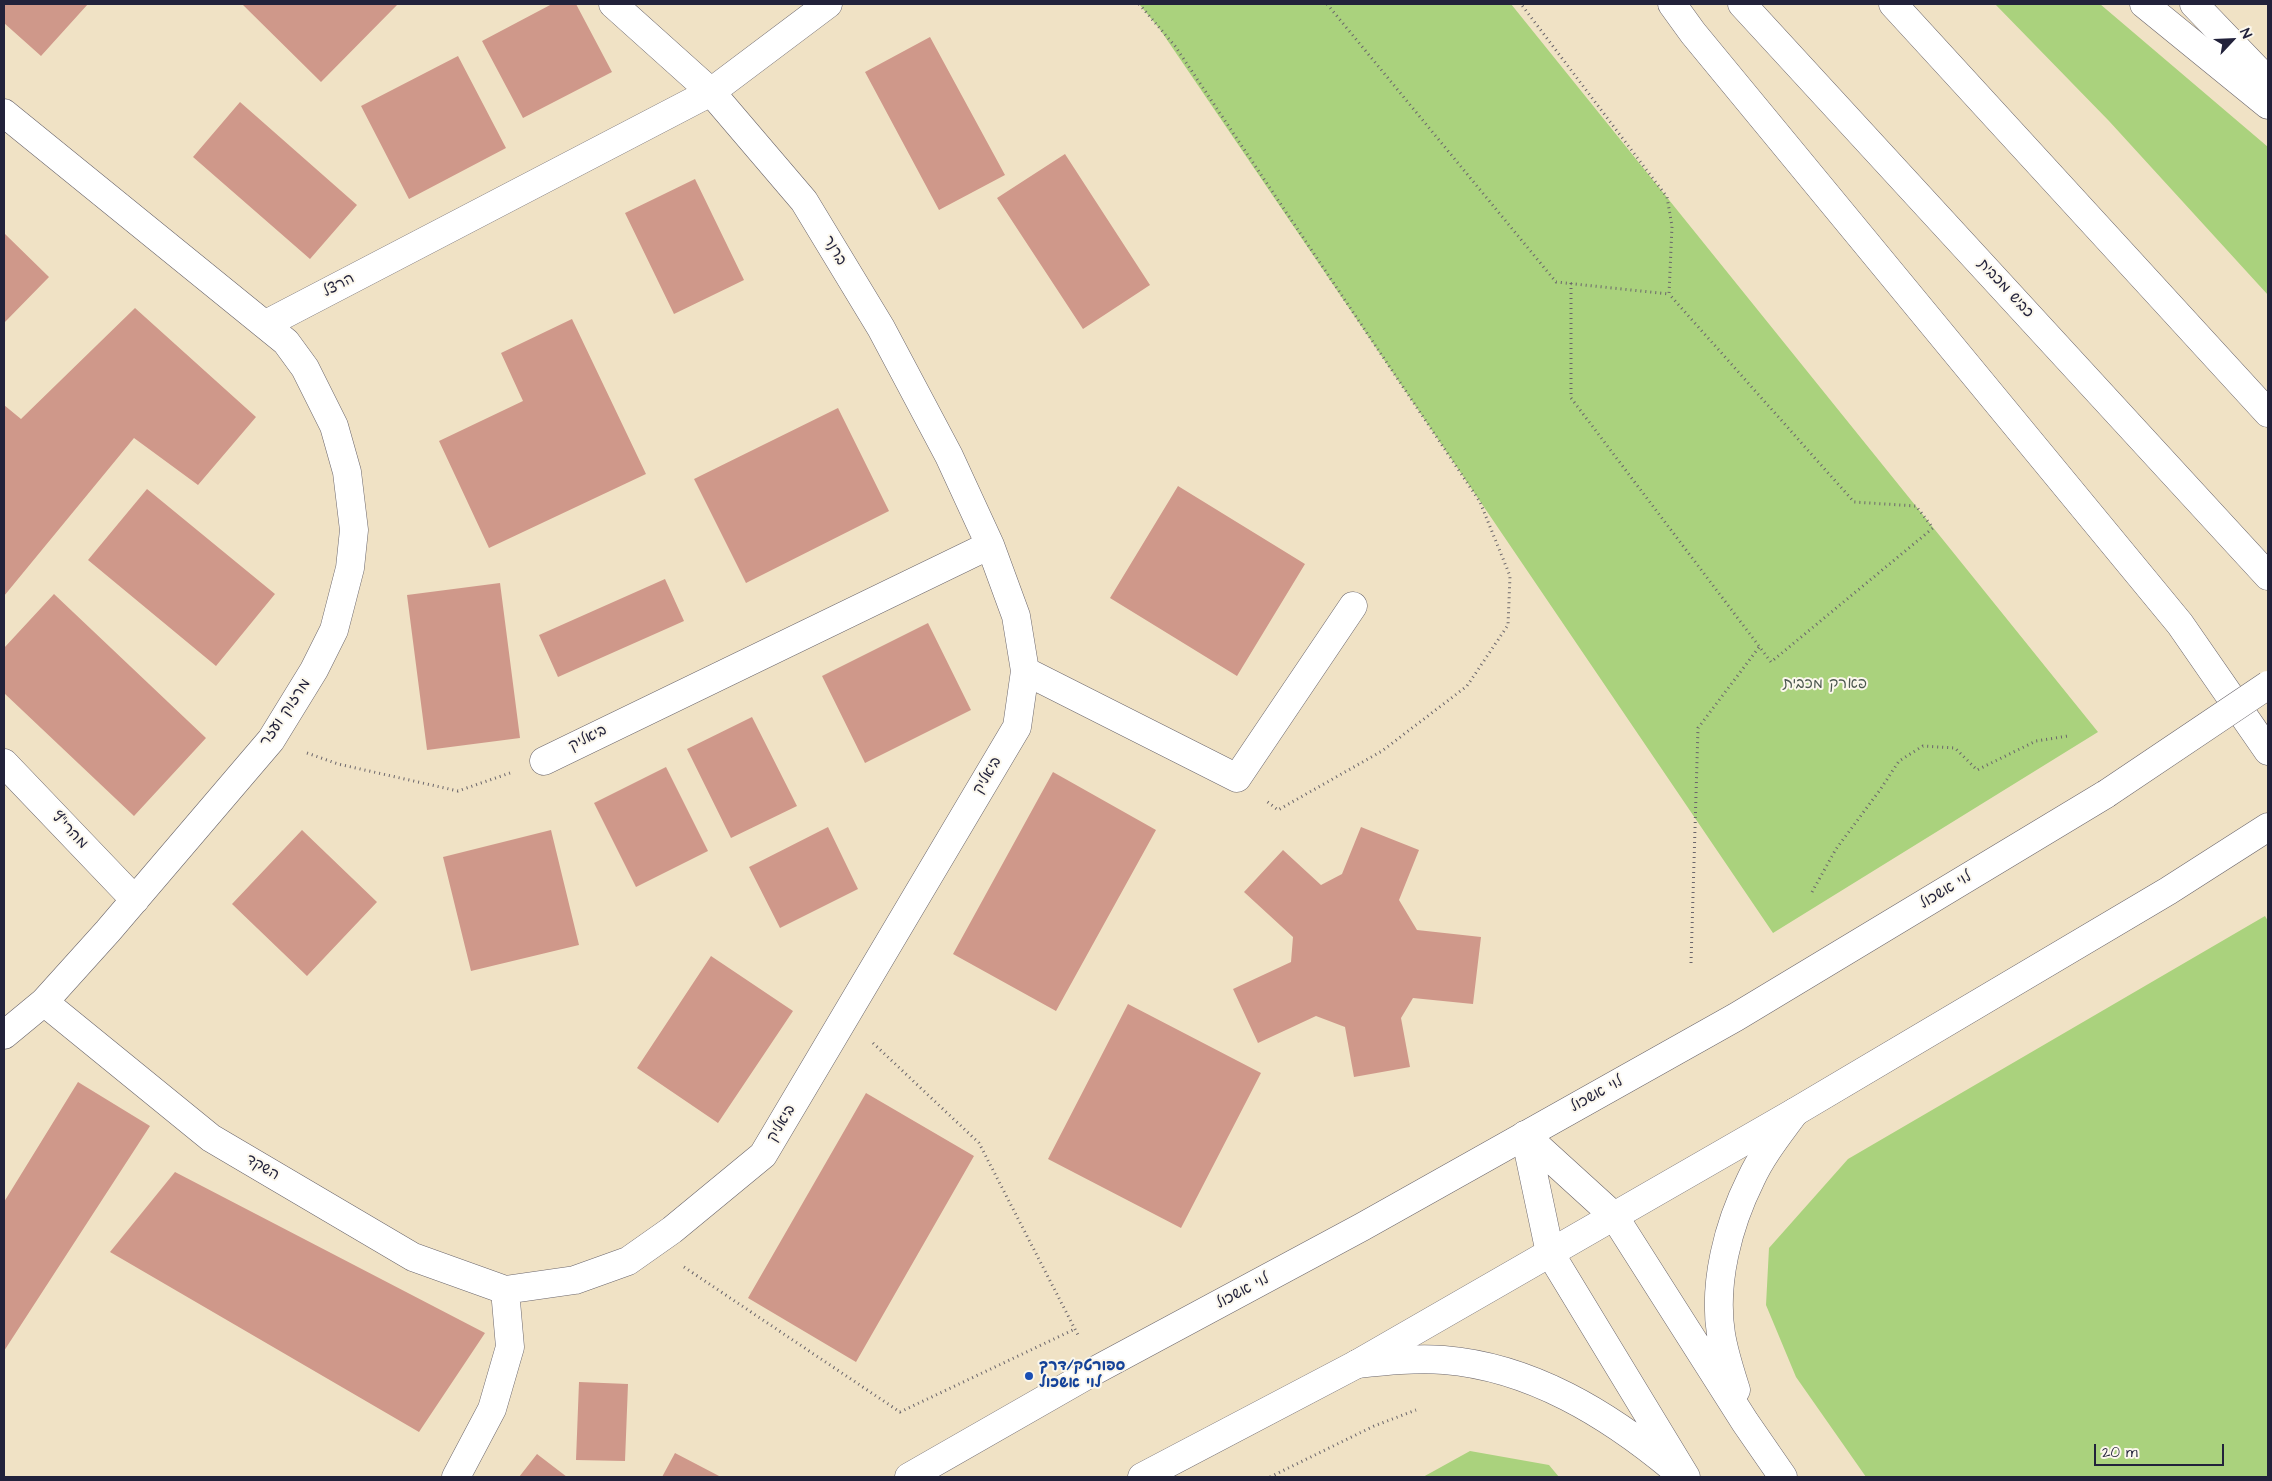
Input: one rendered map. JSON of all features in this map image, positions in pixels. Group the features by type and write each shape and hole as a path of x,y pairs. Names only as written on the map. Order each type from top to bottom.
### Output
{"main road":[{"name":"ברנר","path":"613,4 711,92 804,201 881,328 949,456 990,546"},
{"name":"הרצל","path":"266,324 711,92 828,4"},
{"path":"1672,4 1693,33 2180,624 2268,751"},
{"name":"כביש מכבית","path":"1742,4 2268,576"},
{"path":"1893,4 2268,413"},
{"path":"2144,4 2268,105"},
{"path":"2194,4 2268,81"},
{"path":"4,113 163,244 266,324"},
{"name":"מרזוק ועזר","path":"4,1035 44,1002 135,900 271,740 314,670 334,630 350,568 354,530 347,472 334,426 306,368 286,342 266,324"},
{"name":"ביאליק","path":"505,1290 575,1280 628,1260 672,1230 763,1155 1017,727 1025,671 1016,616 990,546 544,761"},
{"path":"1025,671 1237,778 1353,606"},
{"name":"לוי אשכול","path":"908,1477 1096,1370 1250,1288 1736,1017 2106,794 2268,685"},
{"name":"מהרי\"ץ","path":"4,763 135,900"},
{"path":"1142,1477 1357,1364 1795,1112 2168,891 2268,827"},
{"name":"השקד","path":"44,1002 211,1138 413,1257 505,1290"},
{"path":"1745,1422 1721,1332 1719,1290 1724,1256 1736,1214 1751,1178 1772,1143 1795,1112"},
{"path":"1525,1135 1614,1216 1745,1422 1783,1477"},
{"path":"1525,1135 1550,1253 1685,1477"},
{"path":"456,1477 492,1409 510,1347 505,1290"},
{"path":"1357,1364 1407,1359 1445,1360 1503,1370 1544,1385 1584,1405 1653,1452 1685,1477"}],"path":[{"path":"1139,4 1175,46 1480,502 1510,576 1508,626 1467,686 1382,751 1278,810 1237,778"},
{"path":"1327,4 1556,282 1571,283 1669,294 1854,502 1916,506 1933,528 1772,662 1571,398 1571,283"},
{"path":"1521,4 1667,197 1672,226 1669,294"},
{"path":"1690,963 1698,728 1760,646"},
{"path":"1812,892 1836,849 1899,761 1923,746 1955,748 1978,770 2036,741 2068,736"},
{"path":"271,740 338,764 458,791 544,761"},
{"path":"845,1016 979,1143 1096,1370"},
{"path":"650,1245 900,1412 1075,1329"},
{"path":"1270,1477 1374,1426 1416,1410"}],"green space":[{"name":"פארק מכבית","path":"1139,4 1511,4 2098,732 1773,933 1159,28"},
{"path":"1995,4 2100,4 2268,147 2268,295 2109,121"},
{"path":"2265,916 2268,921 2268,1477 1866,1477 1796,1377 1766,1305 1769,1248 1848,1159"},
{"path":"1470,1451 1549,1465 1559,1477 1423,1477"}],"building":[{"path":"4,4 88,4 41,56 4,23"},
{"path":"242,4 398,4 321,82"},
{"path":"552,4 576,4 612,72 523,118 482,41"},
{"path":"930,37 1005,175 939,210 865,72"},
{"path":"458,56 506,148 409,199 361,106"},
{"path":"240,102 357,205 310,259 193,157"},
{"path":"1065,154 1150,285 1083,329 997,198"},
{"path":"695,179 744,280 674,314 625,213"},
{"path":"4,233 49,277 4,323"},
{"path":"135,308 256,417 198,485 134,438 4,596 4,405 21,419"},
{"path":"572,319 646,474 489,548 439,441 523,401 501,353"},
{"path":"838,408 889,511 746,583 694,479"},
{"path":"1178,486 1305,564 1237,676 1110,598"},
{"path":"147,489 275,594 216,666 88,560"},
{"path":"665,579 684,621 558,677 539,635"},
{"path":"500,583 520,738 427,750 407,595"},
{"path":"54,594 206,738 134,816 4,693 4,648"},
{"path":"928,623 971,710 865,763 822,676"},
{"path":"752,717 797,806 731,838 687,749"},
{"path":"666,767 708,851 636,887 594,803"},
{"path":"1053,772 1156,830 1056,1011 953,954"},
{"path":"828,827 858,889 780,928 749,867"},
{"path":"1361,827 1419,850 1399,900 1417,930 1481,937 1473,1004 1413,998 1401,1018 1410,1067 1354,1077 1345,1027 1316,1016 1258,1043 1233,989 1291,962 1293,937 1244,892 1283,850 1321,885 1342,874"},
{"path":"302,830 377,902 307,976 232,904"},
{"path":"551,830 579,945 471,971 443,857"},
{"path":"711,956 793,1011 718,1123 637,1068"},
{"path":"1128,1004 1261,1073 1181,1228 1048,1159"},
{"path":"78,1082 150,1126 4,1351 4,1202"},
{"path":"866,1093 974,1156 856,1362 748,1298"},
{"path":"175,1172 485,1333 419,1432 110,1252"},
{"path":"579,1382 628,1384 625,1461 576,1460"},
{"path":"675,1453 721,1477 662,1477"},
{"path":"537,1454 567,1477 519,1477"}],"place":[{"name":"ספורטק/דרך לוי אשכול","path":"1029,1376"}]}
